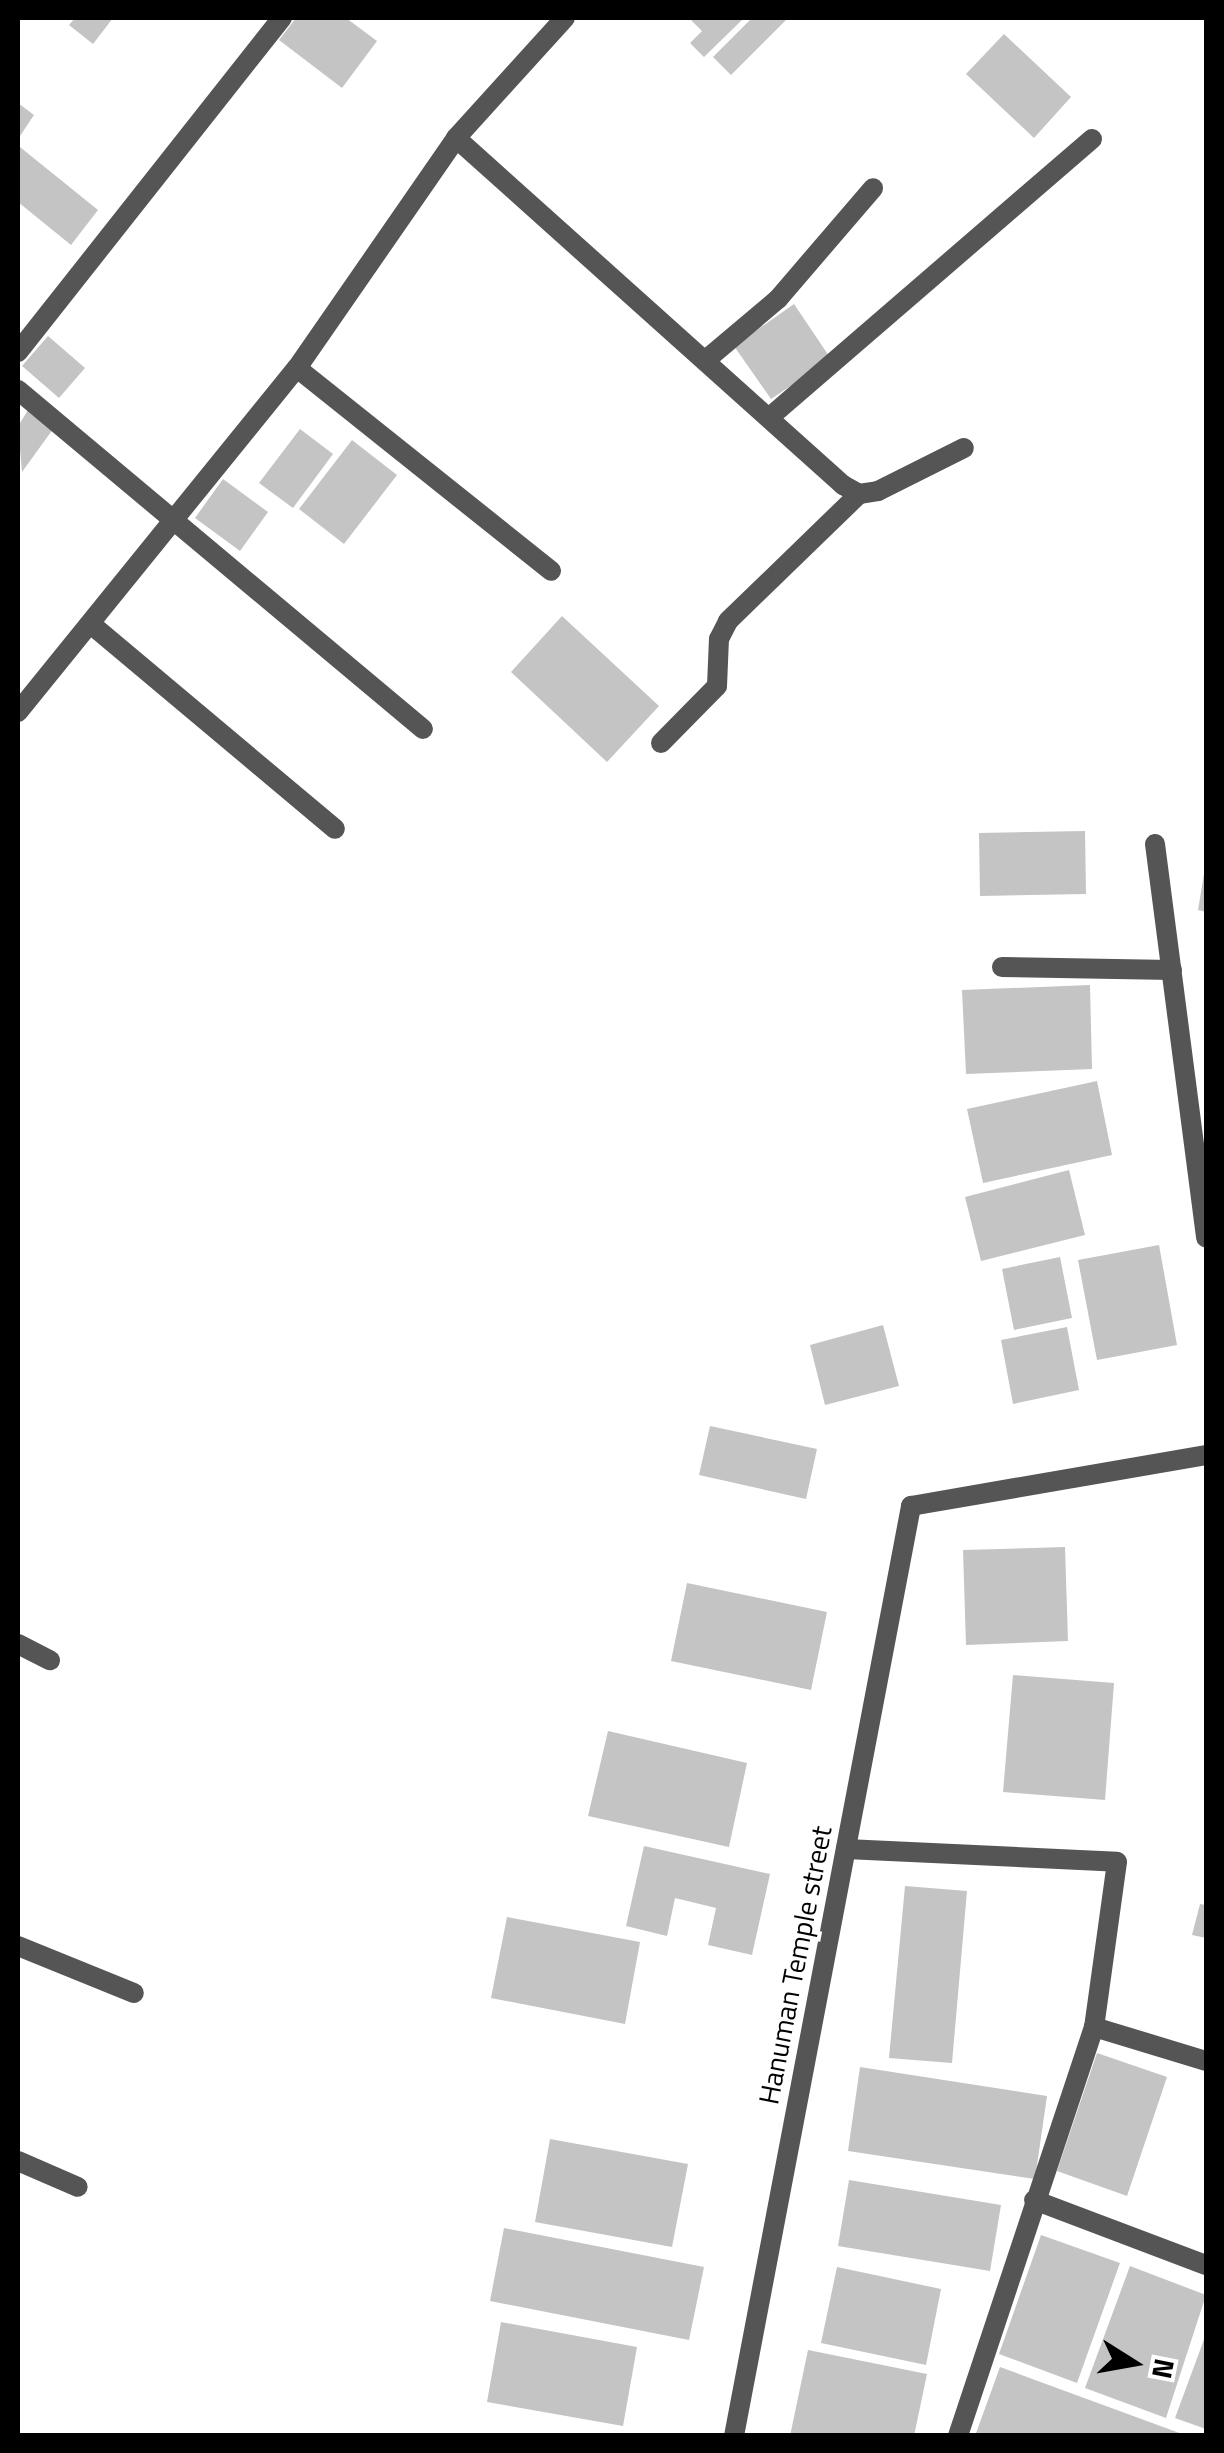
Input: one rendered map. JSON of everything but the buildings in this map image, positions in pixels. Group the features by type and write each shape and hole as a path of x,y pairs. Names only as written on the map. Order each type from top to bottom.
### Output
{"street":[{"path":"18,352 282,18"},
{"path":"18,712 297,368 456,138 565,18"},
{"path":"456,138 860,494"},
{"path":"771,416 1092,139"},
{"path":"707,359 778,298 873,188"},
{"path":"297,368 551,571"},
{"path":"18,390 423,729"},
{"path":"661,742 717,686 719,639 728,621 860,494 878,491 964,448"},
{"path":"92,625 335,829"},
{"path":"1155,844 1206,1238"},
{"path":"1002,967 1172,970"},
{"name":"Hanuman Temple street","path":"734,2436 911,1506 1206,1455"},
{"path":"18,1644 50,1660"},
{"path":"846,1849 1117,1862 1094,2027 958,2436"},
{"path":"18,1946 134,1992"},
{"path":"1094,2027 1206,2061"},
{"path":"18,2161 78,2187"},
{"path":"1034,2200 1206,2265"}]}
